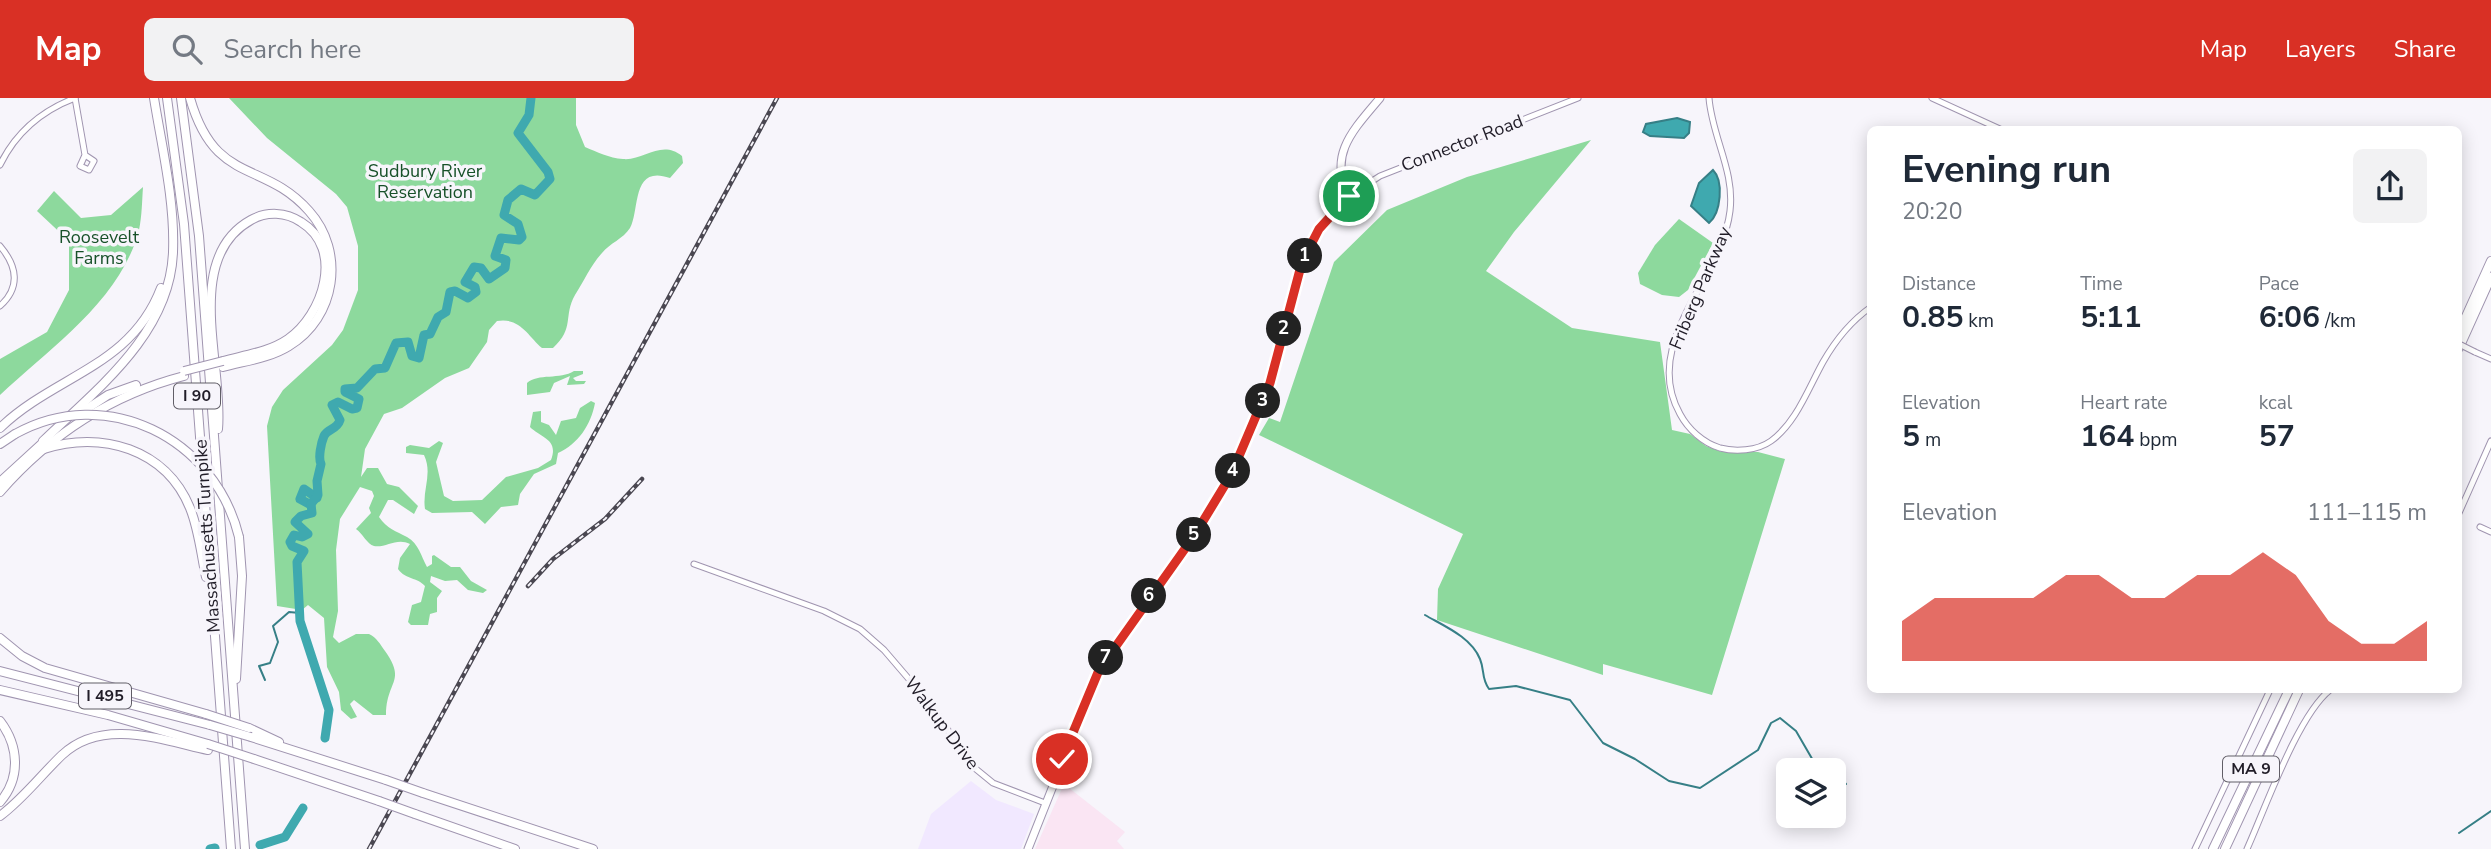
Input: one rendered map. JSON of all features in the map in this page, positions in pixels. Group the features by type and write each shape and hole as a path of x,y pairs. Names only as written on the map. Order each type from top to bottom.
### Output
{"highway":[{"path":"0,492 132,352 155,317 167,287 173,258 169,206 154,98"},
{"name":"Massachusetts Turnpike","path":"167,98 184,224 231,849"},
{"name":"Massachusetts Turnpike","path":"181,98 196,199 245,849"},
{"path":"0,482 44,445 124,395 184,373 279,352 302,337 324,307 332,280 332,261 324,234 310,211 288,194 222,157 202,131 190,98"},
{"path":"0,428 26,407 109,357 142,324 159,295 168,266 169,206"},
{"path":"216,453 219,413 211,292 216,262 229,239 249,220 271,214 299,220 317,237 324,255 324,282 317,307 301,329 281,344 223,364"},
{"path":"2462,325 2491,261"},
{"path":"2462,340 2491,277"},
{"path":"0,444 51,420 86,415 123,418 158,430 188,450 212,476 229,507 239,537 242,596 234,710"},
{"path":"44,445 107,442 138,452 165,472 181,491 191,510 212,607"},
{"path":"0,638 22,656 45,668 206,713 250,732"},
{"name":"I 495","path":"0,671 210,725 250,732 307,755 593,849"},
{"name":"I 495","path":"0,690 96,712 254,759 515,849"},
{"name":"MA 9","path":"2214,849 2288,693"},
{"name":"MA 9","path":"2225,849 2299,693"},
{"path":"0,721 10,737 15,760 13,780 0,802"},
{"path":"0,816 68,750 92,737 109,734 136,735 208,747"}],"main road":[{"path":"1028,849 1099,670 1194,536 1231,475 1270,383 1302,262 1319,229 1349,196 1339,171 1341,158 1349,139 1380,98"}],"street":[{"path":"0,165 15,140 30,123 48,110 75,98 85,155"},
{"name":"Connector Road","path":"1349,196 1380,176 1578,98"},
{"name":"Friberg Parkway","path":"1709,98 1710,113 1728,171 1731,202 1723,241 1678,329 1671,358 1674,398 1690,429 1708,442 1728,449 1747,449 1768,443 1792,418 1824,359 1843,333 1867,311"},
{"path":"1932,98 1993,126"},
{"path":"0,246 13,262 16,271 11,295 0,306"},
{"path":"2462,347 2491,359"},
{"path":"2462,506 2491,441"},
{"path":"2480,527 2491,533"},
{"name":"Walkup Drive","path":"694,564 823,611 860,629 884,650 932,706 971,765 993,783 1045,803"},
{"path":"2195,849 2269,693"},
{"path":"2247,849 2304,725 2327,693"}],"shaded area":[{"path":"971,781 996,800 1034,814 1021,849 918,849 931,814"},
{"path":"1064,784 1125,832 1117,841 1124,849 1035,849"}],"green space":[{"name":"Sudbury River Reservation","path":"229,98 576,98 576,125 585,147 623,159 660,150 674,151 682,156 683,163 670,178 657,175 649,177 643,183 630,228 605,250 591,268 572,302 564,334 553,348 542,348 523,328 512,322 497,321 489,330 487,342 469,368 445,378 402,408 384,414 365,449 361,477 367,468 378,468 387,484 399,487 418,506 414,514 393,500 388,500 379,517 382,521 414,543 427,567 432,564 434,555 451,567 460,567 471,581 487,590 483,593 468,590 457,580 445,581 431,576 430,582 442,591 437,598 437,612 430,614 428,625 411,625 408,622 412,605 421,602 425,586 398,569 400,558 410,544 396,542 374,546 356,529 371,513 369,508 374,496 372,491 360,487 340,519 336,550 338,611 333,637 339,643 356,634 369,634 385,651 395,676 386,715 373,715 354,700 350,704 357,717 351,719 341,710 339,692 327,667 324,618 308,605 302,610 277,606 267,426 272,407 283,390 332,345 343,330 358,290 358,246 347,207 336,194 267,138"},
{"path":"1591,140 1514,232 1486,271 1572,328 1660,342 1672,430 1690,434 1706,446 1722,452 1758,452 1785,459 1712,695 1603,664 1603,675 1437,620 1438,589 1463,534 1259,435 1269,418 1280,422 1334,262 1387,210 1467,177"},
{"name":"Roosevelt Farms","path":"143,187 139,230 117,279 82,321 0,395 0,359 47,332 69,290 69,241 37,211 54,191 81,218 111,215"},
{"path":"1679,219 1713,243 1688,290 1679,297 1662,295 1640,284 1638,273 1655,245"},
{"path":"583,371 583,374 573,378 576,381 586,381 584,384 567,385 570,376 554,383 550,392 527,395 527,383 532,380"},
{"path":"591,401 595,403 587,426 572,444 558,453 556,464 534,474 520,494 518,505 501,507 485,524 472,512 432,513 425,509 427,462 424,455 406,453 406,447 410,445 429,448 439,441 443,443 436,462 444,496 453,501 482,500 506,477 538,468 551,460 551,443 530,427 533,412 541,411 541,422 549,425 556,435 561,421 576,418 580,408"}],"water":[{"path":"1677,118 1690,122 1689,133 1684,138 1650,136 1643,132 1646,124"},
{"path":"1713,170 1719,182 1720,197 1716,212 1709,223 1691,206 1699,183"}],"waterway":[{"path":"325,738 329,710 300,621 297,562 304,551 292,546 290,542 294,535 302,537 308,534 295,522 301,516 312,513 311,504 318,495 322,442 326,433 337,426 340,420 332,405 338,402 352,409 357,408 359,399 345,392 345,389 357,388 375,369 385,368 396,343 408,342 412,356 419,358 424,335 430,334 438,317 446,312 450,292 455,291 468,298 476,292 475,287 465,282 474,267 481,268 489,279 505,268 506,260 495,256 501,238 519,240 522,237 518,224 504,215 508,200 521,189 535,195 550,179 548,172 518,133 529,115 531,98"},
{"path":"311,505 300,499 304,489 317,498"},
{"path":"265,680 259,666 270,663 278,642 273,626 289,612 300,613"},
{"path":"1425,615 1470,644 1480,659 1489,689 1516,686 1570,700 1603,743 1635,759 1669,781 1700,788 1758,750 1771,723 1780,718 1796,731 1812,758"},
{"path":"260,845 285,837 303,808"},
{"path":"2459,833 2491,811"},
{"path":"210,849 215,848"}],"railway":[{"path":"369,849 777,98"},
{"path":"528,586 553,559 605,519 642,479"}],"route":[{"path":"1062,759 1099,670 1126,628 1194,536 1231,475 1270,383 1302,262 1319,229 1349,196"}]}
